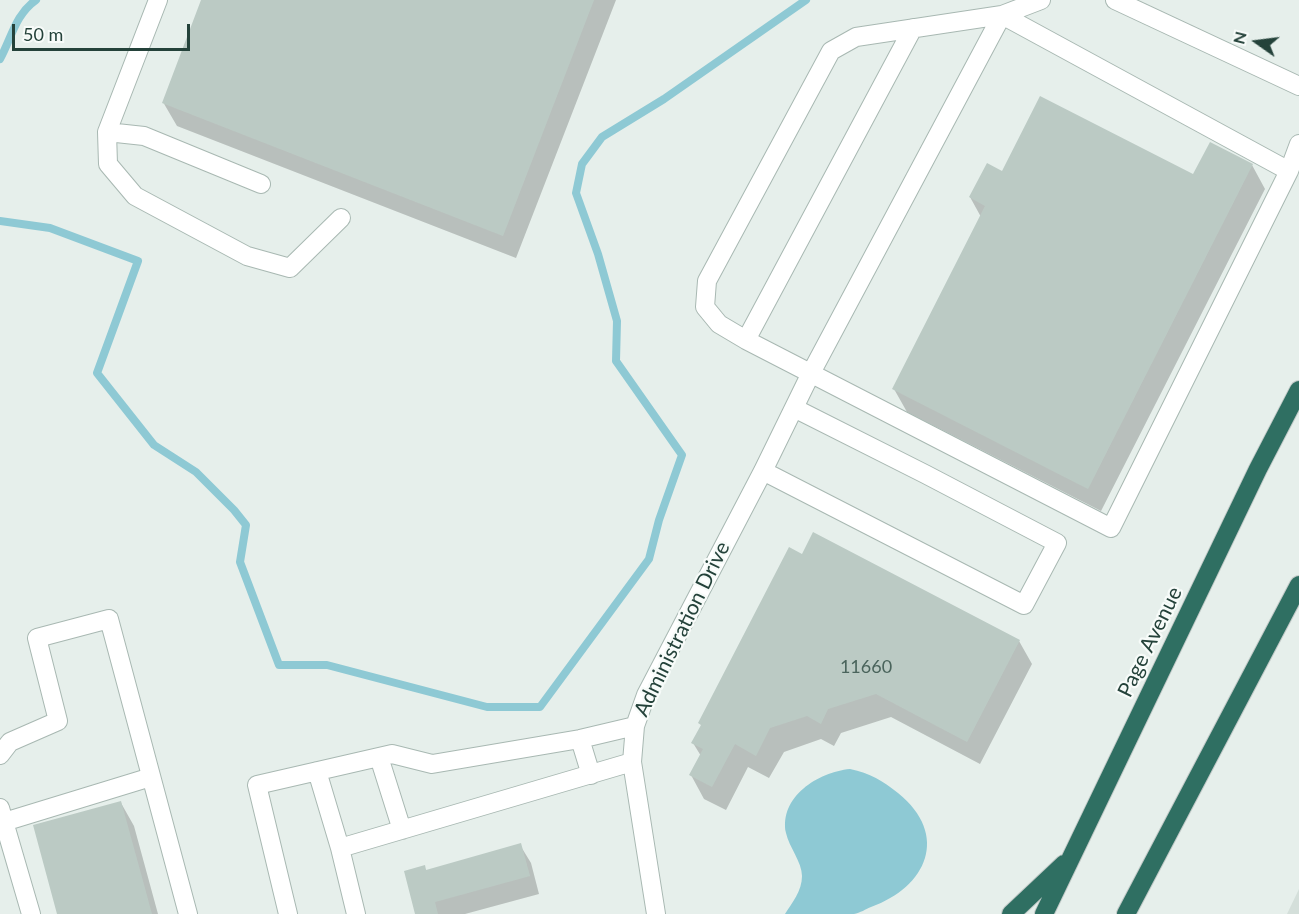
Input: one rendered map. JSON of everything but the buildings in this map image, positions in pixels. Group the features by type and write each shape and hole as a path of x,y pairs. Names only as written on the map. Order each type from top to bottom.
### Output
{"highway":[{"name":"Page Avenue","path":"1044,914 1253,479 1299,390"},
{"path":"1127,913 1299,585"},
{"path":"1011,914 1070,859"}],"street":[{"path":"158,0 107,132 108,164 135,196 247,256 290,268 341,218"},
{"path":"1041,0 1002,15 856,37 831,51 707,281 705,307 719,324 1111,528 1289,171 1299,144"},
{"path":"1115,0 1299,86"},
{"path":"1002,15 1289,171"},
{"name":"Administration Drive","path":"656,914 632,762 635,726 646,695 811,373 1002,15"},
{"path":"746,340 913,28"},
{"path":"107,132 144,136 261,184"},
{"path":"762,471 1024,605 1057,543 794,408"},
{"path":"0,755 10,742 58,721 38,638 109,619 188,914"},
{"path":"288,914 256,785 392,754 432,764 580,739 635,726"},
{"path":"580,739 591,775"},
{"path":"379,757 402,830"},
{"path":"340,848 632,762"},
{"path":"317,771 340,848 356,914"},
{"path":"31,914 2,815 151,777"}],"shaded area":[{"path":"1299,889 1299,914 1287,914"}],"water":[{"path":"850,769 881,781 898,793 914,809 924,826 927,842 925,858 918,873 906,887 890,898 858,913 785,914 802,881 800,865 786,833 785,820 789,808 803,789 814,781 838,771"}],"waterway":[{"path":"0,59 23,12 36,0"},
{"path":"0,221 50,228 138,261 97,373 154,445 196,472 246,525 240,562 279,665 327,665 487,707 540,707 649,559 659,520 682,455 616,361 617,321 598,254 576,193 582,164 602,137 664,99 806,0"}]}
